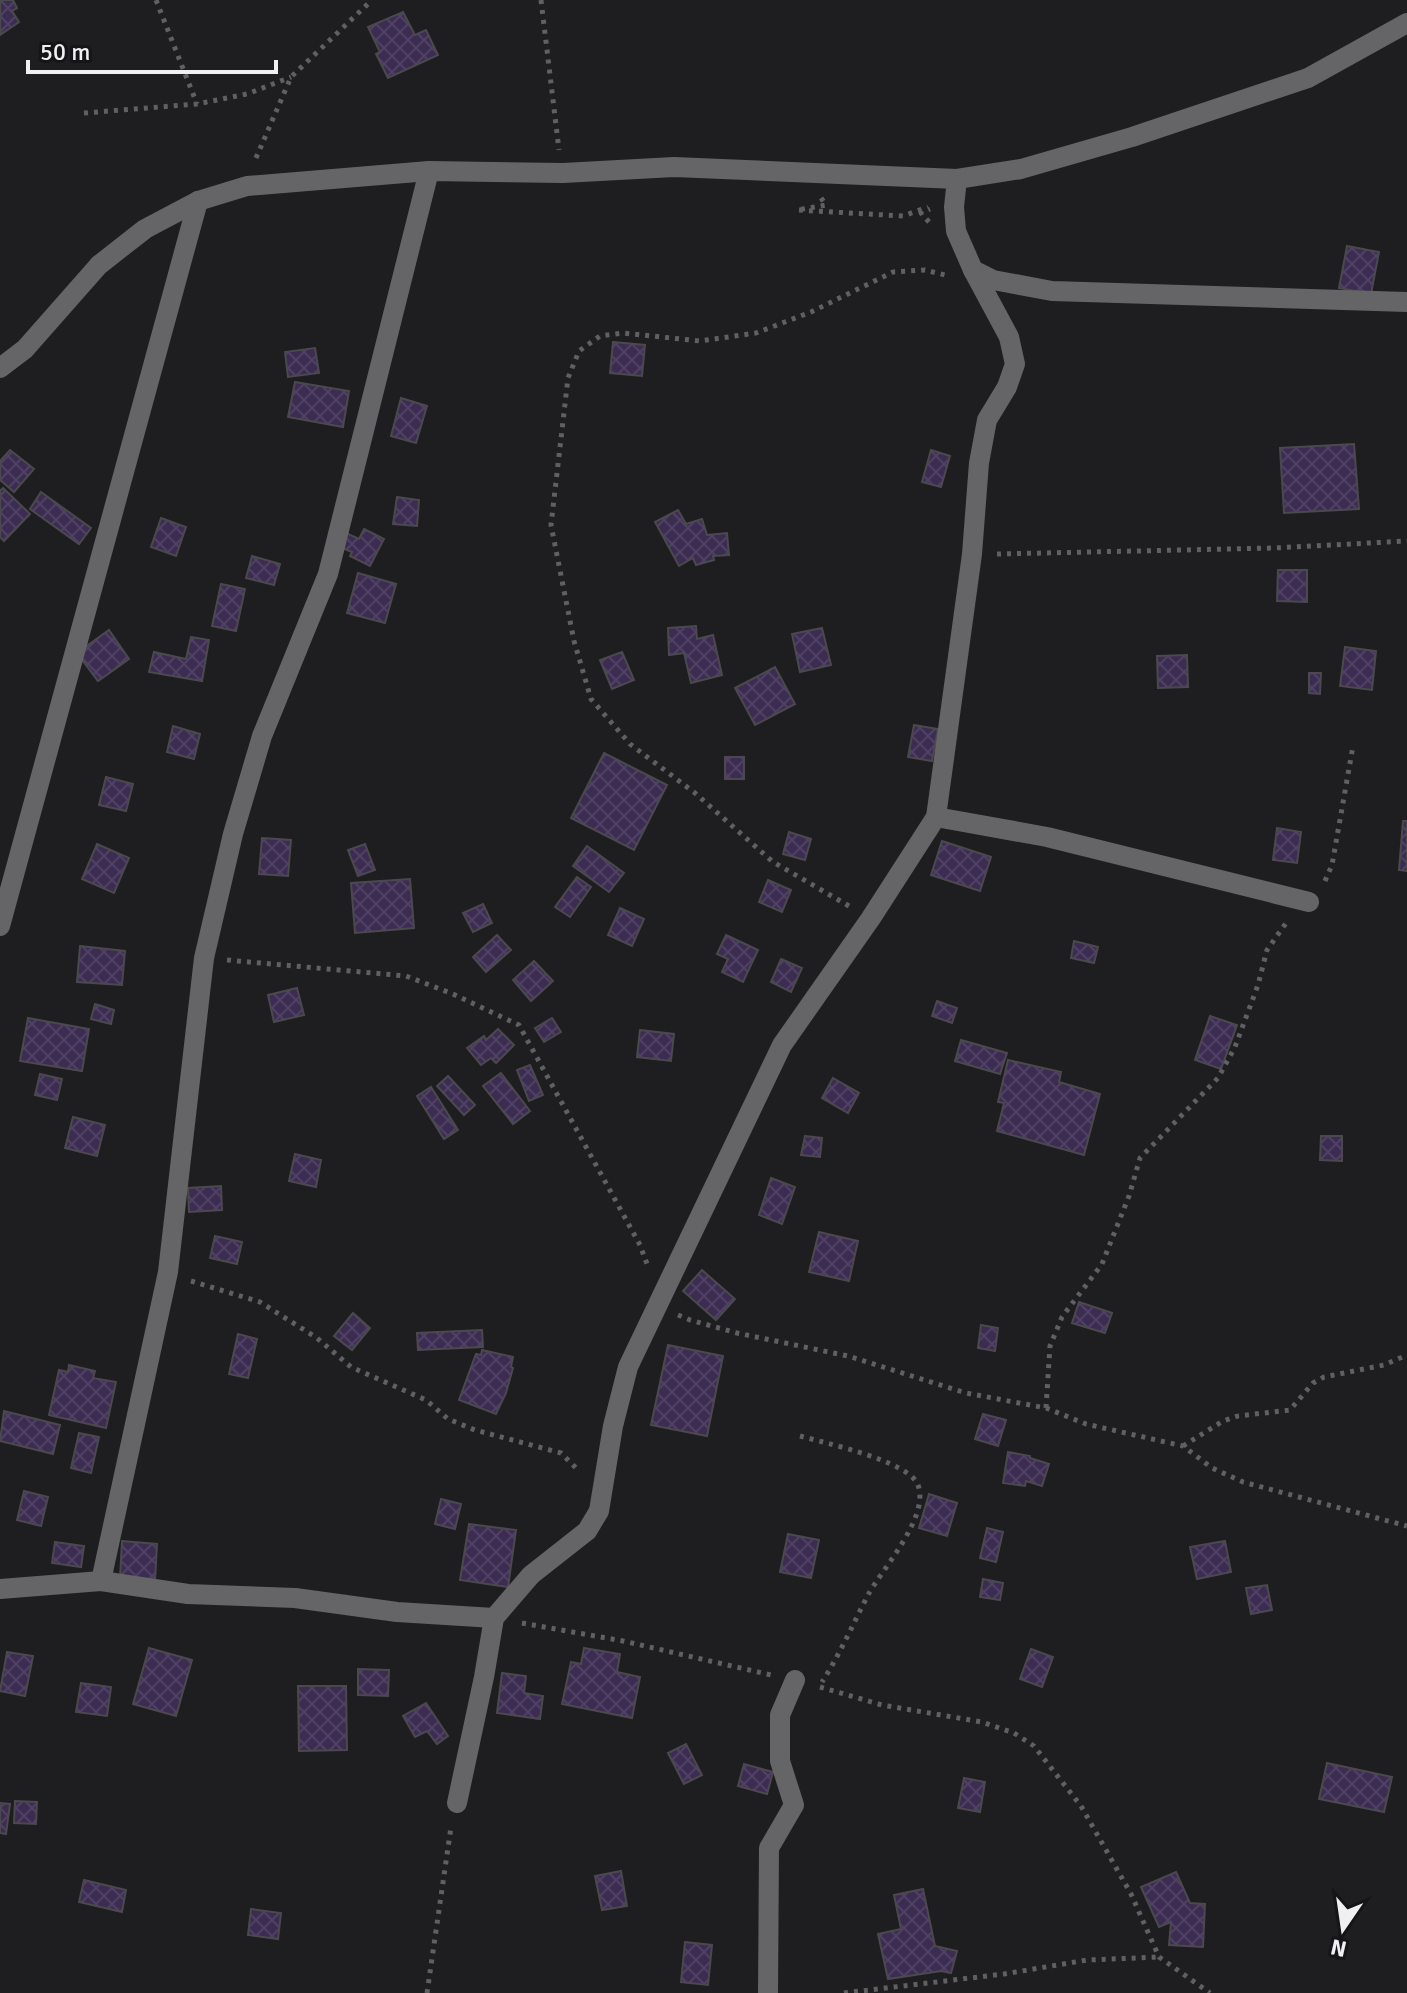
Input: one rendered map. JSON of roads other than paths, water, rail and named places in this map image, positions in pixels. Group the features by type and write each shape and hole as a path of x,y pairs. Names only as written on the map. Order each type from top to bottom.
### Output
{"street":[{"path":"0,368 25,349 99,265 145,229 198,201 247,186 429,171 563,173 674,167 803,172 956,189 1132,137 1308,78 1407,23"},
{"path":"101,1581 168,1272 204,958 233,834 262,736 328,574 429,171"},
{"path":"457,1803 494,1618 531,1575 587,1531 599,1511 613,1426 628,1367 782,1045 871,918 936,817 972,554 979,463 987,420 1007,387 1015,364 1009,337 956,231 956,189"},
{"path":"0,926 198,201"},
{"path":"977,276 1013,286 1052,291 1407,302"},
{"path":"936,817 1047,837 1309,902"},
{"path":"0,1589 101,1581 188,1594 295,1598 397,1612 494,1618"},
{"path":"768,1993 769,1848 794,1805 780,1761 780,1715 795,1680"}]}
